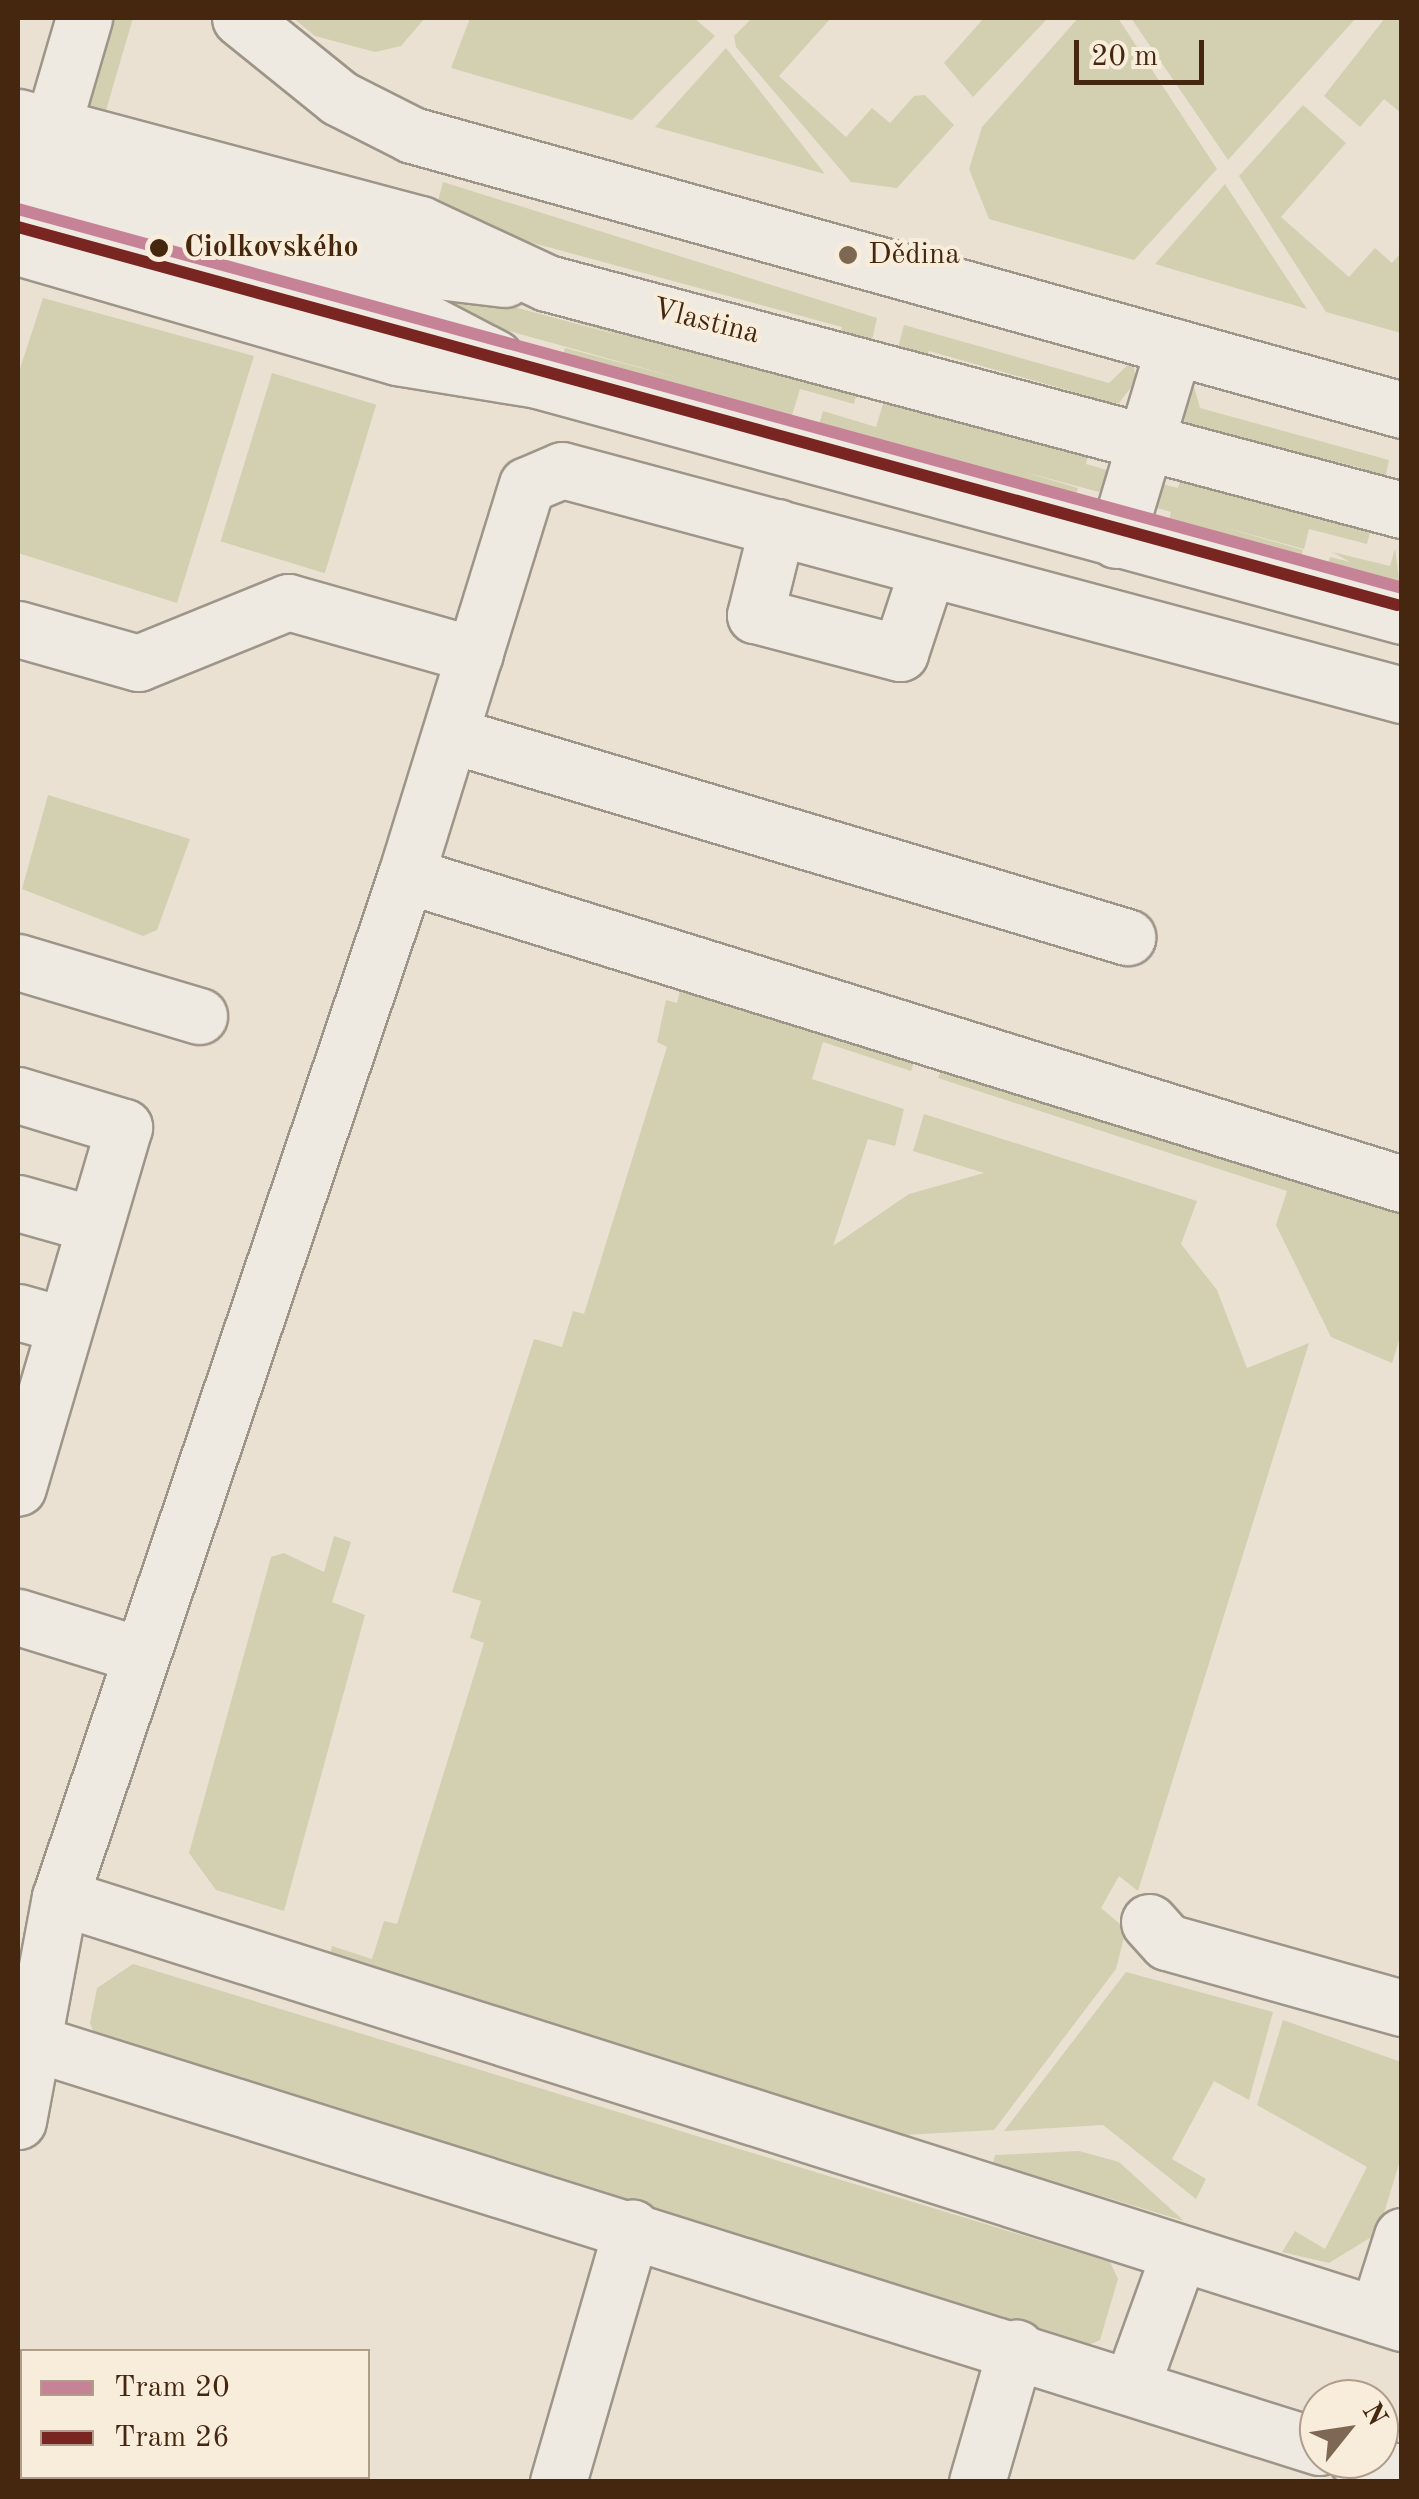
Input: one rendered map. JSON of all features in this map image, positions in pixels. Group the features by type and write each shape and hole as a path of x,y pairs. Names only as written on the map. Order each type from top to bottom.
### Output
{"street":[{"path":"84,18 26,185 397,357 537,380 1402,616"},
{"path":"240,18 339,98 412,135 1402,410"},
{"name":"Vlastina","path":"26,185 429,270 547,283 1402,510"},
{"path":"1116,540 1174,347"},
{"path":"18,2121 37,2044 33,1973 406,875 528,485 562,470 1402,695"},
{"path":"777,528 756,614 900,654 928,568"},
{"path":"18,628 138,663 288,602 476,655"},
{"path":"451,736 1127,937"},
{"path":"406,875 1402,1184"},
{"path":"18,962 199,1016"},
{"path":"18,1095 124,1127 92,1224 41,1318 18,1488"},
{"path":"18,1203 92,1224"},
{"path":"18,1617 140,1656"},
{"path":"60,1897 1389,2319 1402,2236"},
{"path":"1150,1922 1167,1942 1402,2008"},
{"path":"37,2044 1299,2439"},
{"path":"558,2482 632,2228"},
{"path":"1132,2384 1179,2254"},
{"path":"978,2482 1016,2348"}],"shaded area":[{"path":"102,18 133,18 102,124 81,110"},
{"path":"293,18 425,18 401,46 375,52 315,36"},
{"path":"470,18 694,18 715,36 632,120 451,68"},
{"path":"752,18 831,18 779,76 846,137 872,108 890,123 914,96 925,95 954,125 897,188 851,182 736,47 734,36"},
{"path":"984,18 1048,18 973,97 944,63"},
{"path":"1078,18 1118,18 1217,169 1134,260 989,219 969,169 982,127"},
{"path":"1131,18 1356,18 1228,160"},
{"path":"1385,18 1401,18 1401,113 1384,99 1360,127 1324,96"},
{"path":"726,48 825,174 655,127"},
{"path":"1303,105 1346,143 1281,217 1349,277 1375,248 1392,263 1401,253 1401,333 1326,312 1239,176"},
{"path":"443,182 877,318 870,349 838,341 842,327 434,216"},
{"path":"1225,184 1307,309 1155,264"},
{"path":"418,281 629,338 568,320 573,305 859,384 854,404 800,389 789,425 561,363 565,348 686,380 412,304"},
{"path":"43,298 254,356 177,603 18,553 18,375"},
{"path":"904,325 1109,383 1133,360 1136,381 1119,403 1086,407 1088,396 929,351 926,360 896,355"},
{"path":"272,373 376,405 325,573 221,541"},
{"path":"1191,376 1200,408 1389,460 1383,489 1361,468 1280,448 1277,461 1188,431 1180,409"},
{"path":"887,391 1090,447 1086,464 1107,470 1105,482 1099,492 1024,472 1078,488 1074,503 817,431 823,411 876,427"},
{"path":"1182,473 1372,525 1367,544 1309,529 1304,549 1219,526 1303,550 1299,565 1167,528 1171,512 1150,506 1157,483 1178,488"},
{"path":"1395,549 1401,593 1326,572 1330,557 1350,562 1332,552 1390,566"},
{"path":"48,795 190,839 157,930 143,936 22,889"},
{"path":"682,982 917,1054 911,1071 823,1042 812,1079 904,1109 895,1146 868,1139 833,1246 909,1194 984,1173 913,1151 924,1114 1197,1201 1181,1244 1217,1290 1247,1368 1309,1343 1138,1891 1119,1876 1101,1908 1126,1929 1116,1969 994,2130 904,2135 329,1960 332,1946 372,1959 384,1921 397,1924 484,1643 470,1638 481,1601 452,1592 534,1339 562,1347 573,1311 584,1314 667,1047 657,1042 666,1000 677,1003"},
{"path":"944,1062 1401,1205 1401,1334 1392,1363 1331,1337 1276,1225 1287,1191 938,1078"},
{"path":"334,1536 351,1542 332,1602 365,1615 284,1911 216,1890 189,1853 271,1557 284,1553 324,1572"},
{"path":"133,1964 1110,2262 1118,2279 1100,2340 1079,2349 99,2047 90,2023 97,1988"},
{"path":"1126,1972 1273,2012 1249,2100 1214,2081 1172,2159 1206,2179 1196,2199 1103,2125 1004,2131"},
{"path":"1283,2020 1401,2062 1401,2157 1378,2233 1329,2263 1282,2252 1295,2231 1325,2249 1367,2167 1257,2105"},
{"path":"1079,2151 1119,2162 1184,2221 993,2163 995,2155"}],"tram line":[{"name":"20","path":"18,209 1402,588"},
{"name":"26","path":"18,227 1397,605"}],"place":[{"name":"Ciolkovského","path":"159,248"},
{"name":"Dědina","path":"848,255"}]}
